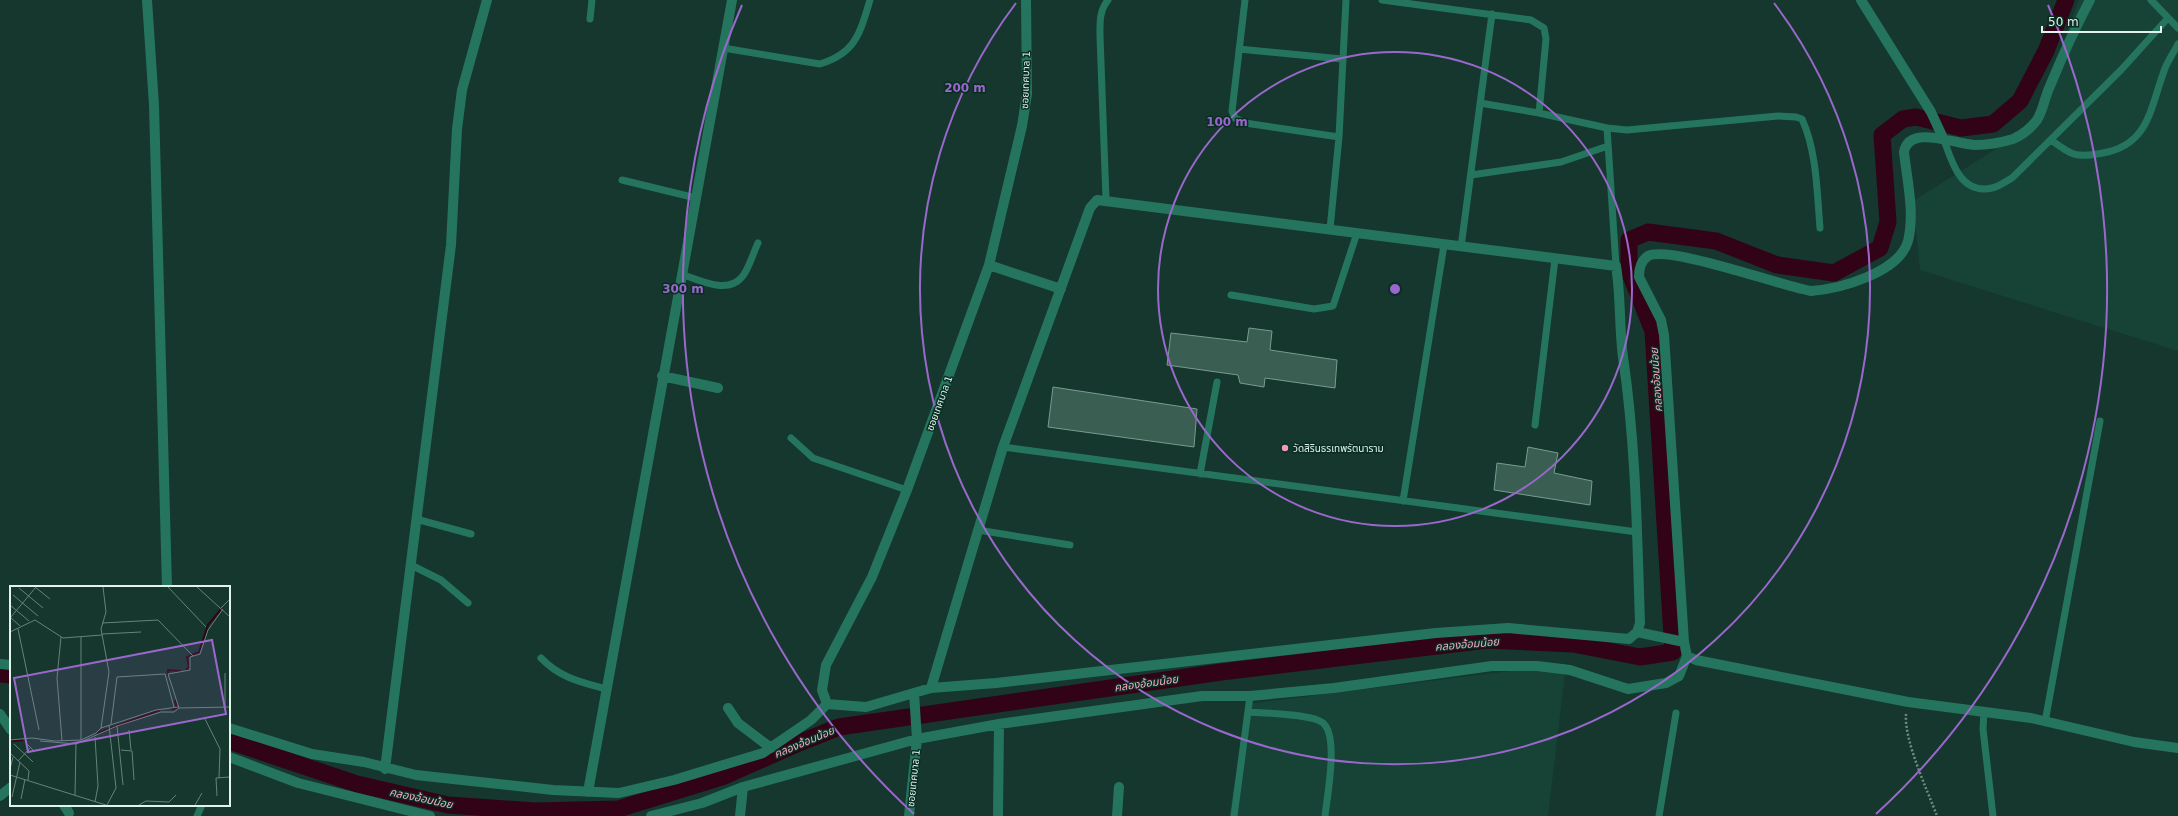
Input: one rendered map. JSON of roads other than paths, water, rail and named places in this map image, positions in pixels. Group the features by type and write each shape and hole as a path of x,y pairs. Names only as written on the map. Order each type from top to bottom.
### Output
{"street":[{"path":"147,0 154,105 167,586"},
{"path":"385,769 451,245 458,129 462,90 487,0"},
{"path":"588,792 662,376 732,0"},
{"name":"ซอยเทศบาล 1","path":"827,704 822,690 826,665 872,577 907,490 989,265 1022,126 1026,100 1026,0"},
{"path":"1861,0 1931,112 1943,137"},
{"path":"651,816 702,803 743,788 917,739 999,724 1202,696 1250,696 1334,688 1492,666 1537,666 1570,670 1628,689 1666,683 1679,676 1686,660 1680,642 1664,335 1661,320 1639,277 1639,270 1642,261 1649,256 1657,254 1700,260 1811,291 1829,290 1855,283 1880,271 1898,256 1908,242 1910,222 1904,152 1906,144 1911,139 1920,137 1943,137 1974,145 1995,144 2014,138 2027,130 2038,119 2067,45 2090,0"},
{"path":"230,728 312,754 364,762 385,769 416,775 588,792 619,792 674,780 763,753 811,720 827,704 866,707 931,688 996,683 1436,633 1508,628 1629,639 1637,632 1640,623 1634,436 1628,378 1623,356 1620,286 1616,266 1097,200 1090,208 1003,447 931,688"},
{"path":"989,265 1061,289"},
{"path":"662,376 718,388"},
{"path":"1637,632 1680,642"},
{"path":"1686,660 1696,660 1984,716 2045,722 2134,742 2178,747"},
{"path":"0,664 10,665"},
{"name":"ซอยเทศบาล 1","path":"909,816 917,739 914,692"},
{"path":"728,708 738,723 771,748"},
{"path":"0,714 10,729"},
{"path":"998,816 999,724"},
{"path":"230,757 298,783 430,816"},
{"path":"1117,816 1119,787"},
{"path":"0,796 10,788"},
{"path":"740,816 743,788"}],"lane":[{"path":"590,19 592,0"},
{"path":"723,48 820,64 835,60 846,53 859,34 870,0"},
{"path":"1106,200 1100,18 1103,6 1108,0"},
{"path":"1244,0 1232,110 1235,118 1245,123 1339,137"},
{"path":"1330,229 1339,137 1346,0"},
{"path":"1382,0 1531,20 1544,28 1546,39 1538,113"},
{"path":"2151,0 2178,28"},
{"path":"1461,247 1492,14"},
{"path":"1943,137 1955,170 1965,183 1979,189 1994,188 2012,178 2051,140 2121,70 2168,18"},
{"path":"2051,140 2071,154 2085,156 2106,152 2130,144 2142,132 2152,112 2163,72 2178,44"},
{"path":"1239,49 1342,59"},
{"path":"1480,103 1538,113 1607,128 1627,130 1778,116 1796,116 1802,120 1815,170 1820,228"},
{"path":"1607,128 1616,266"},
{"path":"1470,174 1561,162 1608,146"},
{"path":"622,180 696,198"},
{"path":"1231,295 1314,309 1333,306 1357,233"},
{"path":"681,274 721,286 732,285 742,277 758,243"},
{"path":"1403,501 1444,245"},
{"path":"1535,424 1555,259"},
{"path":"1200,474 1217,382"},
{"path":"2045,722 2100,421"},
{"path":"791,438 813,458 907,490"},
{"path":"1003,447 1637,532"},
{"path":"416,519 471,534"},
{"path":"978,530 1070,545"},
{"path":"410,565 442,580 468,603"},
{"path":"541,658 552,670 575,680 606,689"},
{"path":"1234,816 1250,696"},
{"path":"1248,712 1305,717 1323,723 1329,731 1331,754 1325,816"},
{"path":"1659,816 1676,713"},
{"path":"1984,716 1983,730 1993,816"},
{"path":"197,816 202,806"}],"waterway":[{"name":"คลองอ้อมน้อย","path":"230,741 357,784 448,805 535,811 618,809 722,777 839,727 1221,672 1487,640 1573,644 1640,657 1673,652 1653,331 1629,271 1629,240 1648,232 1716,241 1777,265 1834,273 1880,248 1888,222 1882,135 1903,119 1916,117 1961,128 1993,124 2020,101 2046,51 2066,0"},
{"name":"คลองอ้อมน้อย","path":"0,674 10,675"}],"place":[{"name":"วัดสิรินธรเทพรัตนาราม","path":"1285,448"}]}
